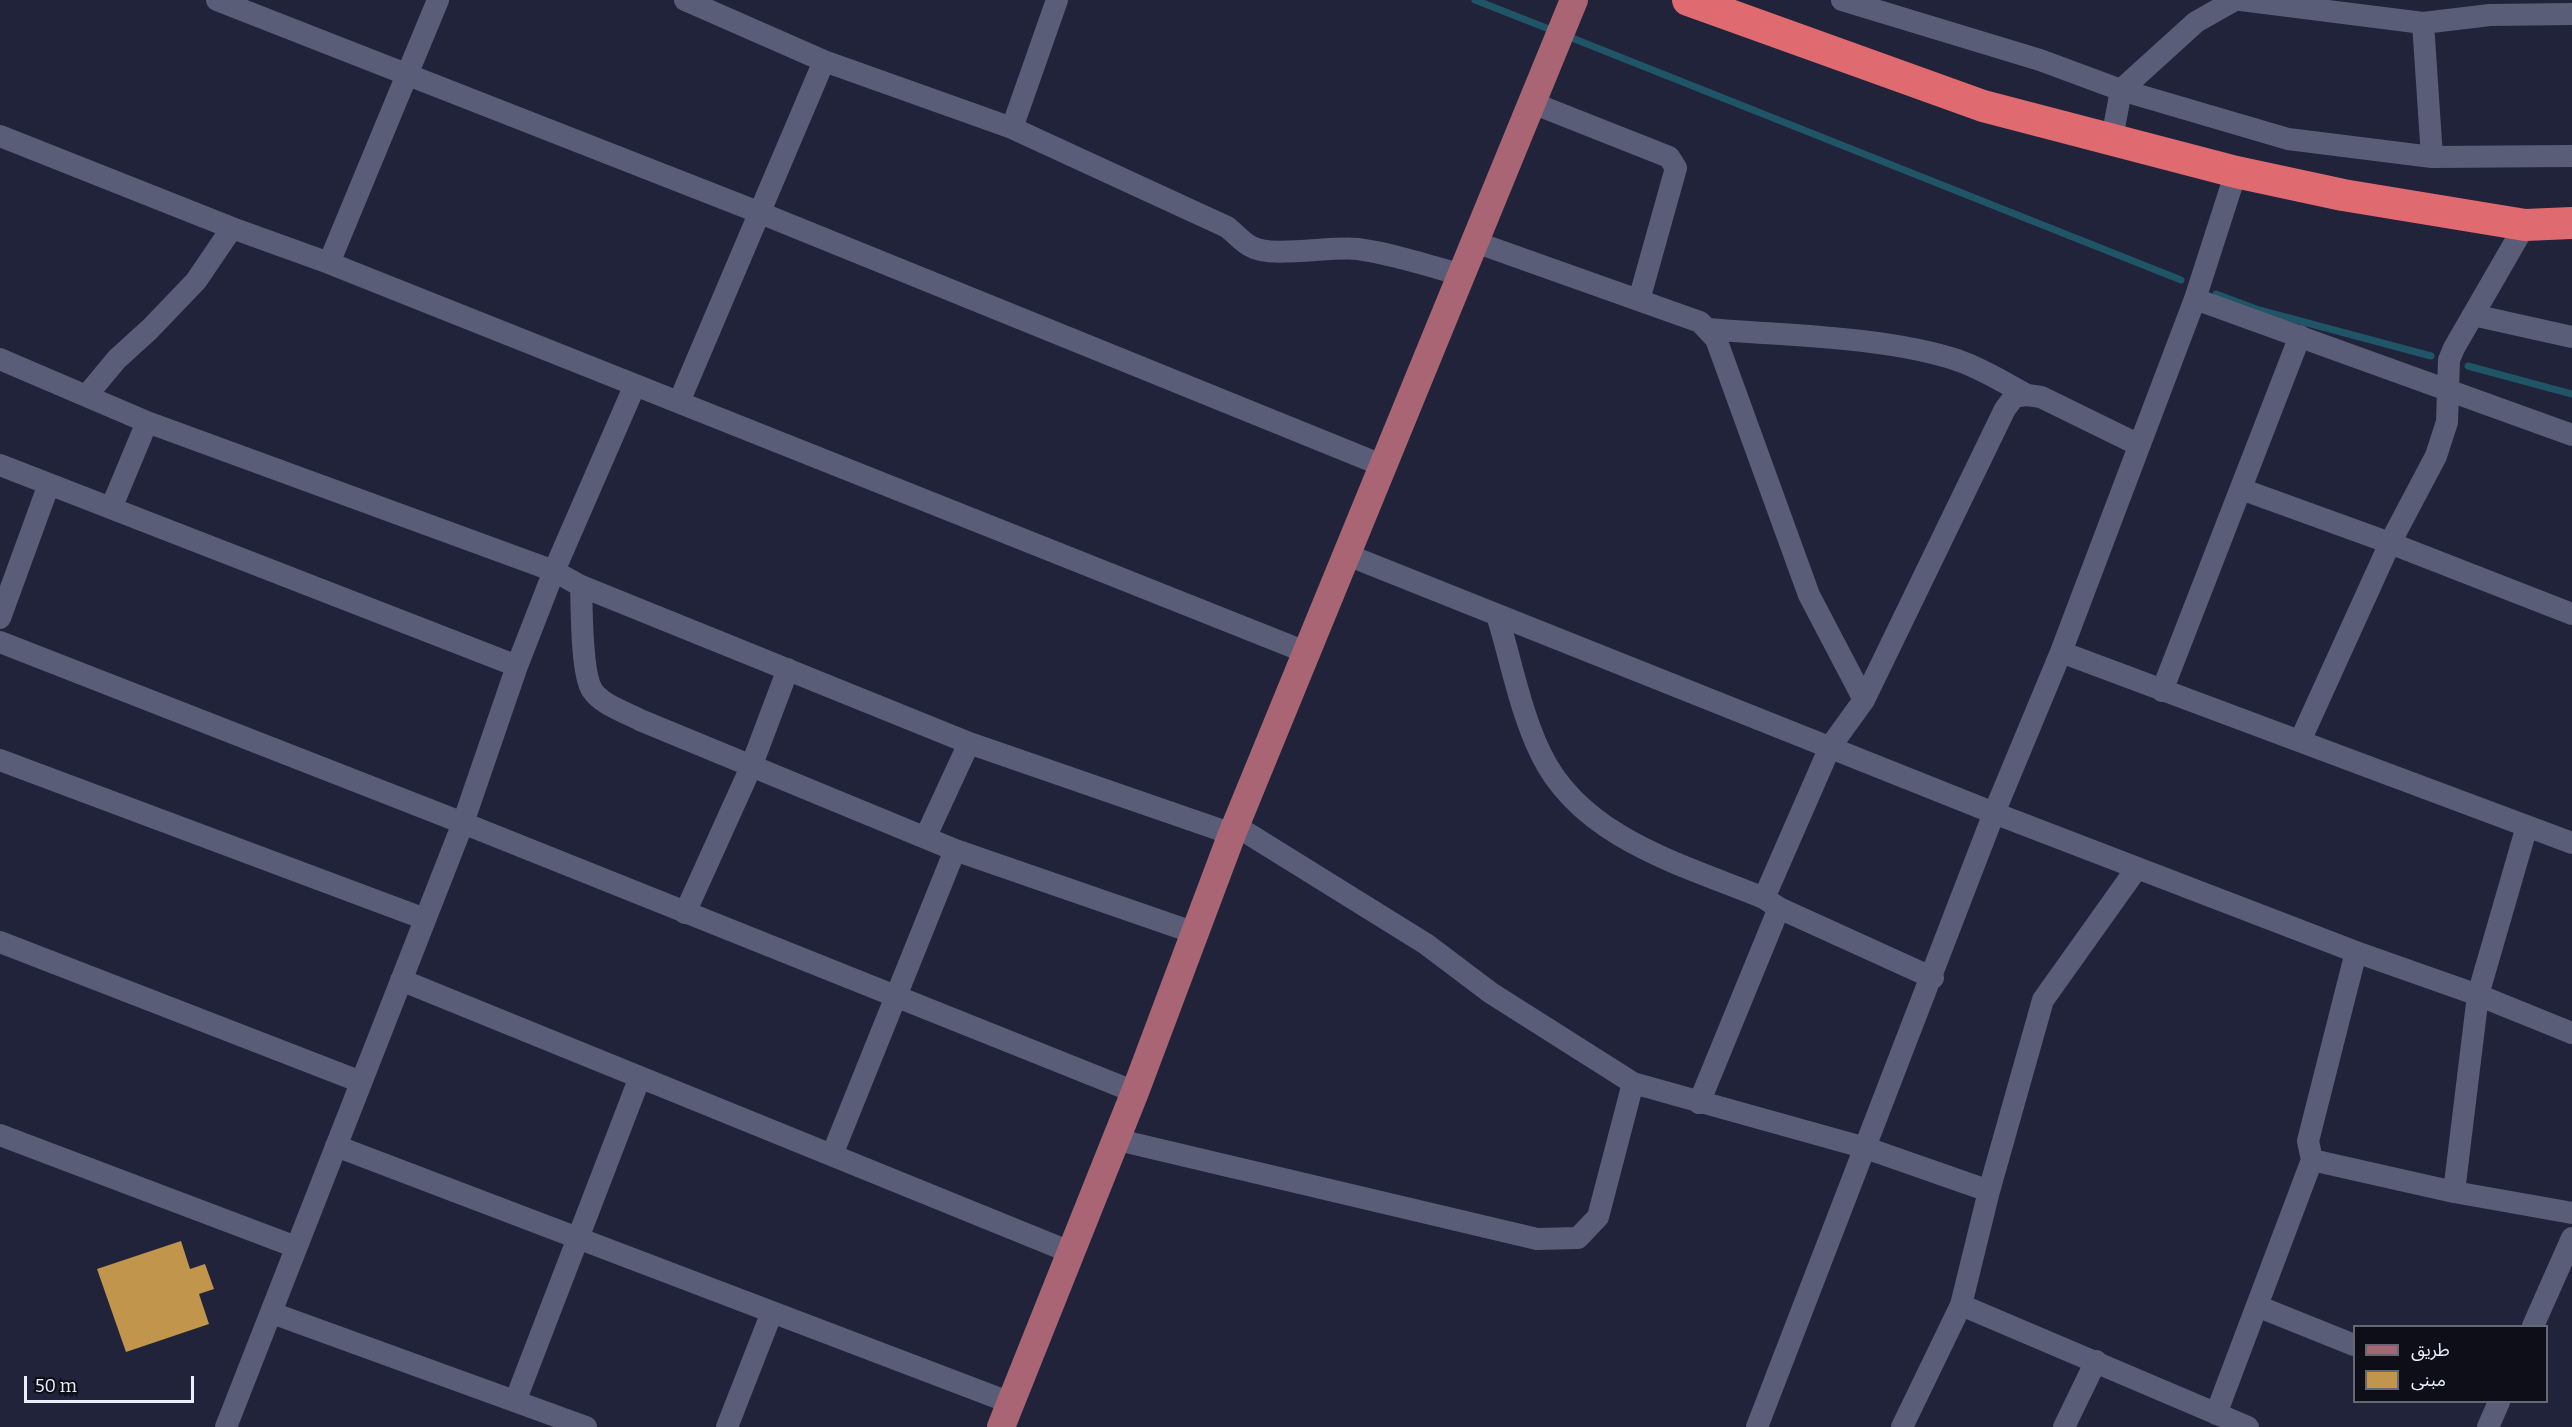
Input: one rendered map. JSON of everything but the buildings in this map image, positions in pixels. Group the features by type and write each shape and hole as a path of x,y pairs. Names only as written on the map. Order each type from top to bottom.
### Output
{"highway":[{"path":"1688,0 1983,106 2236,172 2343,195 2526,225 2572,223"}],"main road":[{"path":"1006,1415 1114,1139 1135,1092 1234,830 1308,653 1345,554 1384,466 1476,242 1530,102 1572,6"}],"street":[{"path":"217,0 758,212 1384,466"},
{"path":"329,263 438,0"},
{"path":"685,0 824,62 1012,128 1227,227 1251,247 1263,251 1332,247 1357,249 1462,275"},
{"path":"1012,128 1057,0"},
{"path":"1842,0 1888,8 2121,90 2288,139 2432,157 2572,156"},
{"path":"2112,139 2121,90 2196,22 2235,0"},
{"path":"2241,0 2423,23 2490,8 2572,14"},
{"path":"2423,23 2432,157"},
{"path":"679,402 758,212 824,62"},
{"path":"1530,102 1669,157 1673,162 1676,168 1639,300"},
{"path":"0,136 232,228 329,263 1308,653"},
{"path":"1757,1427 1995,813 2061,651 2194,299 2236,172"},
{"path":"2300,741 2390,543 2436,456 2447,422 2450,392 2449,360 2526,225"},
{"path":"87,395 117,358 150,329 196,281 232,228"},
{"path":"1476,242 1700,322 1710,329 1716,339 1809,595 1864,700"},
{"path":"2194,299 2572,435"},
{"path":"2473,315 2572,337"},
{"path":"1710,329 1879,344 1931,354 1958,360 2027,395"},
{"path":"2162,691 2300,336"},
{"path":"0,359 147,422 554,571 581,586 969,742 1234,830 1426,944 1491,993 1633,1083 1866,1148 1989,1191"},
{"path":"226,1427 463,823 517,666 554,571 635,384"},
{"path":"1699,1103 1830,747 1864,700 2005,409 2014,397 2027,395 2042,397 2139,446"},
{"path":"112,506 147,422"},
{"path":"0,465 112,506 517,666"},
{"path":"0,618 49,484"},
{"path":"2241,489 2390,543 2572,614"},
{"path":"1345,554 1995,813 2356,952 2478,995 2572,1033"},
{"path":"581,586 584,648 591,689 602,700 640,720 751,767 926,836 955,850 1195,933"},
{"path":"1497,615 1540,751 1573,800 1613,832 1641,847 1771,903 1932,978"},
{"path":"0,642 463,823 1135,1092"},
{"path":"2061,651 2162,691 2572,843"},
{"path":"685,913 751,767 788,669"},
{"path":"926,836 969,742"},
{"path":"0,760 425,919"},
{"path":"2454,1192 2478,995 2527,826"},
{"path":"832,1155 955,850"},
{"path":"1902,1427 1961,1305 1989,1191 2043,1000 2137,868"},
{"path":"0,942 361,1082"},
{"path":"2216,1414 2312,1160 2308,1141 2356,952"},
{"path":"401,980 1070,1252"},
{"path":"516,1400 640,1077"},
{"path":"1114,1139 1538,1239 1578,1238 1598,1218 1633,1083"},
{"path":"0,1135 297,1247"},
{"path":"336,1146 772,1312 1006,1415"},
{"path":"2312,1160 2454,1192 2572,1213"},
{"path":"2532,1325 2572,1238"},
{"path":"1961,1305 2248,1427"},
{"path":"2257,1306 2353,1344"},
{"path":"727,1427 772,1312"},
{"path":"272,1313 586,1427"},
{"path":"2064,1427 2096,1361"},
{"path":"2488,1427 2498,1403"}],"waterway":[{"path":"1475,0 1554,31"},
{"path":"1567,36 2181,280"},
{"path":"2216,294 2259,310 2431,356"},
{"path":"2468,366 2572,394"}]}
